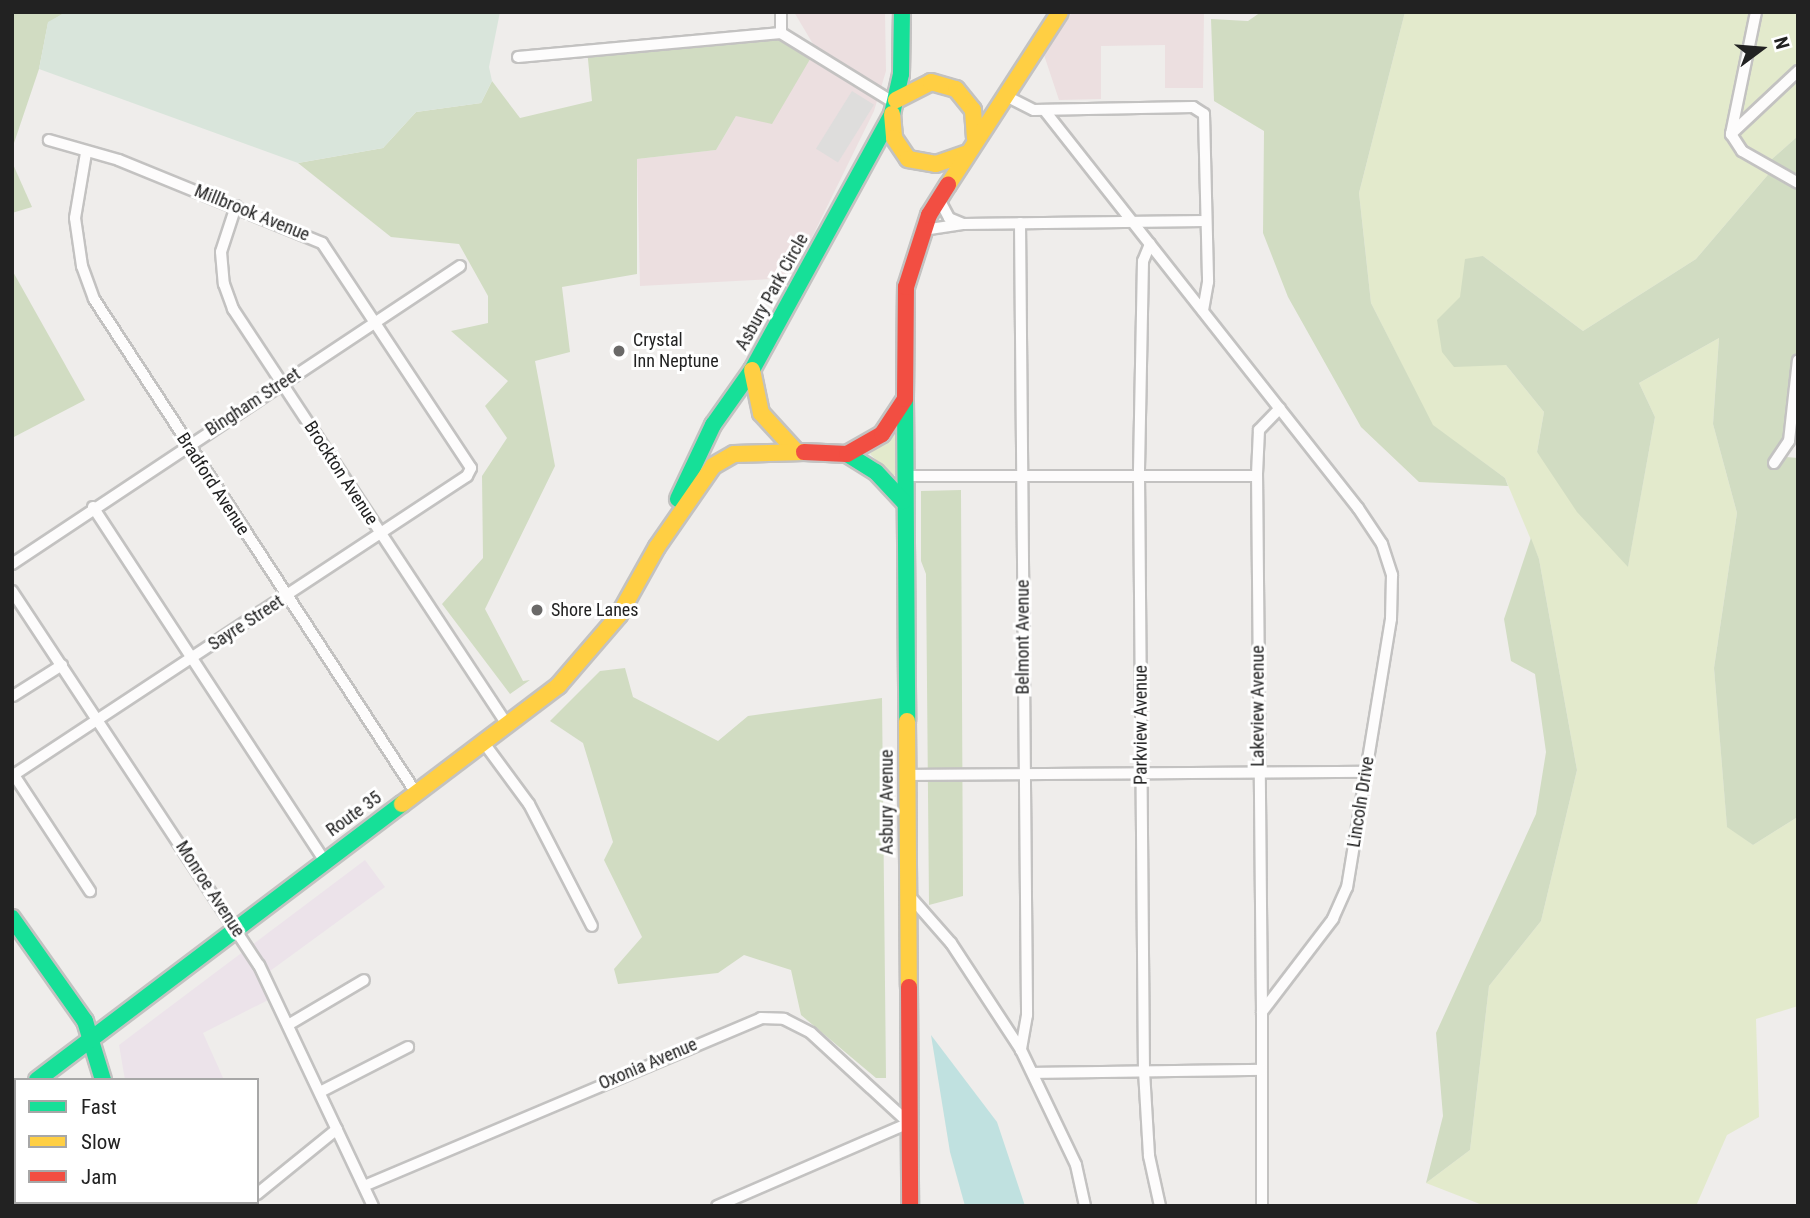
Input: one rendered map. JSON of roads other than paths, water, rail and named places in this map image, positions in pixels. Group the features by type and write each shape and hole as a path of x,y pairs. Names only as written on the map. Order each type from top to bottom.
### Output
{"main road":[{"path":"895,12 892,104 894,138 908,159 936,164 965,154"},
{"name":"Asbury Park Circle","path":"794,449 765,420 752,370 853,184 892,104 902,12"},
{"path":"847,454 882,434 905,399 903,310 909,270 923,230 975,138 1006,96 1060,12"},
{"path":"892,104 931,82 956,89 973,110 975,138"},
{"path":"657,547 707,437 752,370"},
{"name":"Asbury Avenue","path":"905,399 907,476 903,501 910,1206"},
{"path":"657,547 713,466 734,454 794,449 847,454 876,472 903,501"},
{"name":"Route 35","path":"40,1078 235,926 508,726 558,686 604,636 657,547"},
{"path":"12,918 92,1036 102,1078"}],"street":[{"path":"781,12 781,33"},
{"path":"1756,12 1731,134 1742,151 1798,183"},
{"path":"518,57 781,33 892,104"},
{"path":"1731,134 1798,71"},
{"path":"1006,96 1034,110 1045,111 1200,111 1208,282 1203,312"},
{"path":"1045,111 1132,223"},
{"name":"Millbrook Avenue","path":"49,140 86,153 119,160 322,243 470,464"},
{"name":"Bradford Avenue","path":"86,153 75,218 86,279 104,317 416,793"},
{"path":"939,199 949,218 963,224"},
{"name":"Brockton Avenue","path":"236,206 222,241 224,284 233,309 508,726"},
{"path":"923,230 963,224 1205,221"},
{"name":"Belmont Avenue","path":"1020,223 1027,1015 1021,1050"},
{"name":"Lincoln Drive","path":"1132,223 1371,527 1390,565 1391,619 1367,772 1341,904 1262,1012"},
{"name":"Parkview Avenue","path":"1150,244 1143,261 1139,475 1144,1071 1149,1156 1160,1206"},
{"name":"Bingham Street","path":"12,564 93,507 460,266"},
{"path":"1774,463 1789,441 1798,360"},
{"name":"Lakeview Avenue","path":"1262,1012 1256,476 1259,430 1280,408"},
{"name":"Sayre Street","path":"13,775 467,476 470,464"},
{"path":"907,476 1256,476"},
{"path":"93,507 324,860"},
{"name":"Monroe Avenue","path":"12,591 235,926 288,1025 373,1206"},
{"path":"13,696 62,664"},
{"path":"484,743 529,804 592,926"},
{"path":"906,775 1367,772"},
{"path":"13,775 90,891"},
{"path":"907,893 951,943 1021,1050 1076,1165 1085,1206"},
{"path":"288,1025 364,980"},
{"path":"1262,1012 1262,1206"},
{"name":"Oxonia Avenue","path":"364,1186 761,1018 784,1019 811,1033 909,1123"},
{"path":"320,1092 408,1047"},
{"path":"1033,1073 1262,1070"},
{"path":"718,1206 909,1123"},
{"path":"259,1192 337,1129"},
{"path":"12,1200 13,1206"}],"water":[{"path":"931,1035 997,1122 1025,1206 965,1206 950,1152"}],"place":[{"name":"Crystal Inn Neptune","path":"619,351"},
{"name":"Shore Lanes","path":"537,610"}]}
